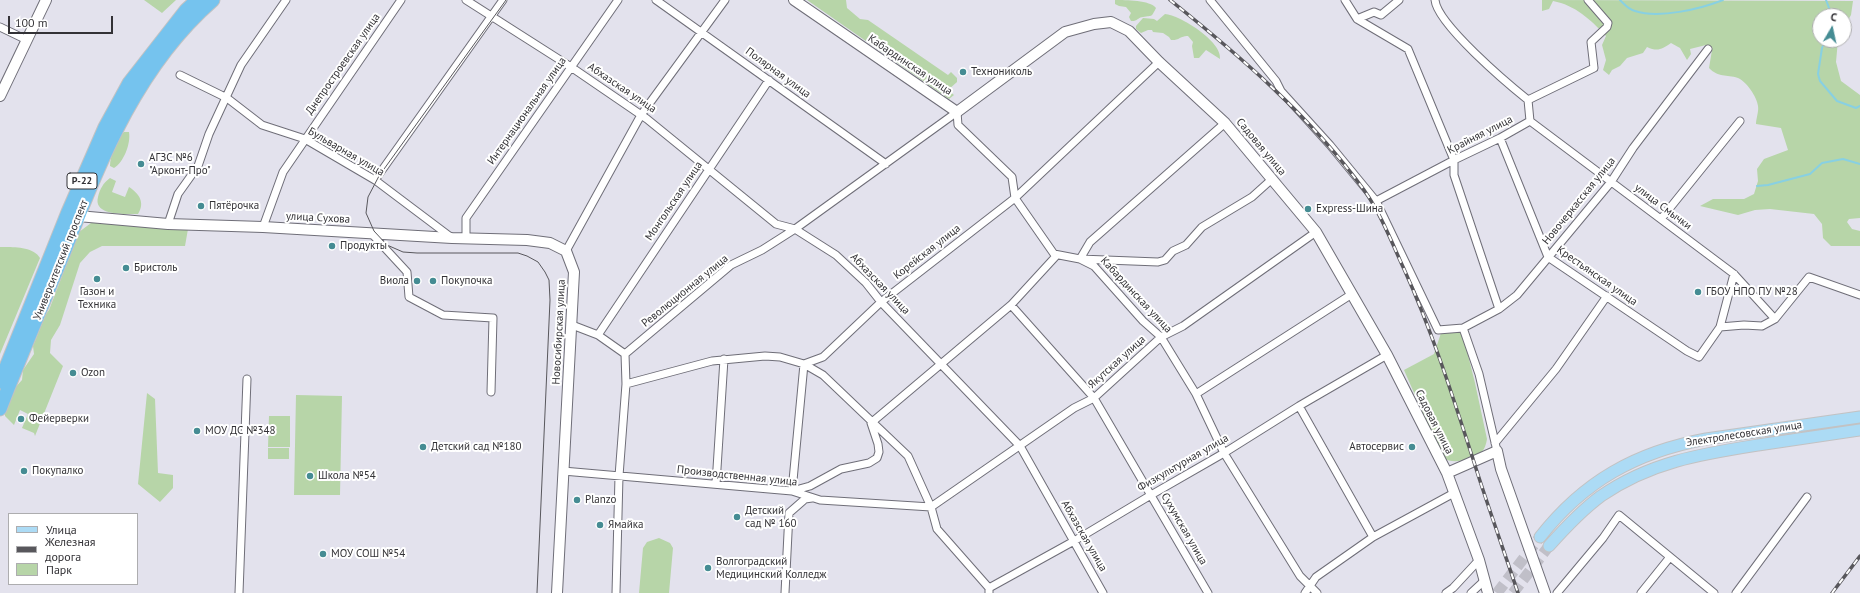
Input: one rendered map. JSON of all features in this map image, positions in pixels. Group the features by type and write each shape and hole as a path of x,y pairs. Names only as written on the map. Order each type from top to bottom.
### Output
{"highway":[{"name":"Университетский проспект","path":"0,409 105,127 129,83 186,10 197,0"},
{"name":"Университетский проспект","path":"0,382 73,214 140,85 162,53 198,13 213,0"}],"main road":[{"name":"Электролесовская улица","path":"1540,537 1555,518 1592,484 1635,460 1658,451 1682,443 1860,417"},
{"name":"Электролесовская улица","path":"1549,546 1582,512 1601,496 1641,473 1663,465 1708,453 1860,430"}],"street":[{"path":"0,96 46,0"},
{"path":"168,224 178,194 198,166 209,134 241,65 286,0"},
{"name":"Днепростроевская улица","path":"263,227 284,172 304,139 401,0"},
{"name":"Абхазская улица","path":"466,0 571,67 647,119 776,224 795,229 836,255 866,283 881,302 941,362 1020,446 1103,593"},
{"path":"375,180 503,0"},
{"name":"Интернациональная улица","path":"466,238 466,218 618,0"},
{"name":"Полярная улица","path":"656,0 886,164"},
{"path":"566,251 641,115 725,0"},
{"name":"Кабардинская улица","path":"794,0 957,112"},
{"path":"1210,0 1276,81 1281,91 1330,145 1376,201 1438,330 1463,328 1479,374 1501,469 1545,593"},
{"path":"1345,0 1357,19 1408,49 1454,160 1454,175 1499,309"},
{"path":"1357,19 1374,12 1381,15 1399,0"},
{"path":"1435,0 1435,5 1478,57 1528,100 1594,68 1591,42 1607,27 1608,23 1588,0"},
{"name":"Садовая улица","path":"957,112 1065,32 1094,24 1112,22 1129,32 1225,123 1316,232 1387,355 1447,473 1479,560 1488,593"},
{"path":"0,27 27,40"},
{"name":"Новочеркасская улица","path":"1463,328 1499,309 1517,295 1611,182 1633,148 1708,49"},
{"name":"Корейская улица","path":"804,364 824,356 881,302 1015,198 1159,62"},
{"name":"Бульварная улица","path":"180,75 227,98 262,125 304,139 375,180 452,238"},
{"name":"Монгольская улица","path":"598,335 769,80"},
{"name":"Крайняя улица","path":"1376,201 1454,160 1500,138 1530,121 1528,100"},
{"path":"871,423 941,362 1011,305 1057,255 1054,254 1015,198 1012,177 958,125 957,112"},
{"name":"Революционная улица","path":"625,354 731,265 762,250 795,229 957,112"},
{"name":"улица Смычки","path":"1530,121 1734,274 1775,319"},
{"path":"1661,219 1740,121"},
{"path":"1225,123 1090,242 1080,259 1158,262 1164,260 1173,251 1189,243 1202,227 1252,197 1272,179"},
{"name":"Крестьянская улица","path":"1500,138 1548,257 1687,351 1699,357 1720,327"},
{"name":"улица Сухова","path":"73,214 168,224 263,227 452,238 527,240 550,243 566,251"},
{"name":"Якутская улица","path":"931,507 1074,408 1094,398 1161,337 1183,326 1316,232"},
{"path":"371,233 407,272 409,297 443,315 493,318 492,392"},
{"name":"Новосибирская улица","path":"557,593 574,272 566,251"},
{"name":"Кабардинская улица","path":"1057,255 1080,259 1094,266 1143,321 1161,337 1196,394 1224,453 1300,576 1316,593"},
{"path":"1734,274 1720,327 1744,325 1762,326 1775,319 1809,277 1860,295"},
{"path":"1196,394 1352,294"},
{"path":"1447,473 1496,447 1556,369 1607,296"},
{"name":"Сухумская улица","path":"1011,305 1094,398 1208,593"},
{"path":"572,325 598,335 625,354 626,384 619,476 616,593"},
{"name":"Физкультурная улица","path":"989,591 1387,355"},
{"path":"626,384 724,359 772,356 804,364 823,375 871,423 908,456 931,507 937,529 989,591"},
{"path":"716,484 724,359"},
{"path":"804,364 792,491 810,486 841,469 869,463 877,458 879,452 871,423"},
{"path":"239,593 247,379"},
{"path":"1299,406 1373,538"},
{"name":"Производственная улица","path":"563,471 792,491 820,500 931,507"},
{"path":"1305,593 1316,577 1373,538 1454,494"},
{"path":"1736,593 1807,497"},
{"path":"785,593 789,512 805,499 814,498"},
{"path":"1557,593 1603,538 1619,515 1714,593"},
{"path":"1641,593 1670,557"},
{"path":"1446,593 1453,588 1479,560"},
{"path":"1471,593 1485,580"}],"green space":[{"path":"144,0 176,0 162,13"},
{"path":"807,0 846,0 847,8 860,19 868,20 948,75 951,72 957,78 957,82 948,90 954,95 949,99"},
{"path":"1115,0 1131,0 1149,3 1156,8 1151,16 1142,17 1135,21 1131,21 1129,17 1131,13 1126,7 1115,4"},
{"path":"1542,0 1853,1 1852,8 1812,8 1812,48 1837,48 1836,62 1841,81 1860,95 1860,218 1849,219 1847,222 1852,229 1860,231 1860,246 1831,246 1823,238 1822,224 1814,214 1770,209 1755,210 1738,215 1700,206 1713,199 1744,199 1754,194 1758,181 1757,169 1764,159 1788,150 1781,128 1756,124 1758,108 1757,102 1748,86 1738,78 1719,75 1709,68 1712,50 1706,45 1690,49 1691,54 1687,60 1680,48 1671,43 1660,49 1647,47 1643,53 1627,58 1620,66 1612,70 1609,75 1603,70 1606,60 1602,45 1606,36 1594,24 1582,14 1568,6 1553,1 1549,9 1542,11"},
{"path":"1165,14 1180,19 1199,30 1215,45 1219,52 1220,59 1206,50 1199,58 1194,58 1192,46 1193,42 1188,36 1171,40 1163,33 1148,30 1141,33 1136,29 1136,26 1143,18 1154,19 1157,21"},
{"path":"124,132 129,132 128,147 124,157 114,168 110,166 111,157 116,143"},
{"path":"110,178 116,181 112,192 125,197 129,187 139,196 141,206 138,214 111,213 100,208 98,203 99,194 104,184"},
{"path":"100,222 188,229 185,246 102,246 90,252 80,263 60,325 51,340 50,353 63,366 35,436 34,433 22,428 28,414 20,410 14,425 5,416 5,408 13,390 22,380 23,370 34,354 33,346 49,310 79,232 91,223"},
{"path":"0,247 27,249 37,254 40,258 0,354"},
{"path":"1442,330 1462,331 1487,439 1486,445 1482,452 1467,459 1457,461 1448,460 1441,455 1404,370 1434,354"},
{"path":"147,393 155,399 158,473 173,475 173,488 160,502 138,484"},
{"path":"296,395 342,396 340,495 294,495"},
{"path":"269,416 290,416 290,447 268,447"},
{"path":"268,448 289,448 289,459 268,459"},
{"path":"659,538 670,543 673,548 669,593 639,593 643,548 647,542"}],"waterway":[{"path":"1620,0 1627,7 1633,10 1656,14 1691,10 1723,0"},
{"path":"1826,0 1829,8"},
{"path":"1822,48 1818,74 1820,81 1837,101 1856,108 1860,106"},
{"path":"1757,186 1768,185 1810,174 1822,163 1843,159 1860,164"}],"tunnel":[{"path":"1497,593 1540,537"},
{"path":"1513,593 1549,546"}],"tram line":[{"path":"506,0 379,176 368,197 366,213 374,231 387,245 403,252 518,253 538,262 549,280 550,300 537,593"}],"railway":[{"path":"1170,0 1248,65 1298,113 1343,163 1364,190 1376,209 1404,269 1433,339 1518,593"},
{"path":"1832,593 1860,556"}],"place":[{"name":"Технониколь","path":"963,72"},
{"name":"АГЗС №6 \"Арконт-Про\"","path":"141,164"},
{"name":"Пятёрочка","path":"201,206"},
{"name":"Express-Шина","path":"1308,209"},
{"name":"Продукты","path":"332,246"},
{"name":"Бристоль","path":"126,268"},
{"name":"Газон и Техника","path":"97,279"},
{"name":"Виола","path":"417,281"},
{"name":"Покупочка","path":"433,281"},
{"name":"ГБОУ НПО ПУ №28","path":"1698,292"},
{"name":"Ozon","path":"73,373"},
{"name":"Фейерверки","path":"21,419"},
{"name":"МОУ ДС №348","path":"197,431"},
{"name":"Детский сад №180","path":"423,447"},
{"name":"Автосервис","path":"1412,447"},
{"name":"Покупалко","path":"24,471"},
{"name":"Школа №54","path":"310,476"},
{"name":"Planzo","path":"577,500"},
{"name":"Детский сад № 160","path":"737,517"},
{"name":"Ямайка","path":"600,525"},
{"name":"МОУ СОШ №54","path":"323,554"},
{"name":"Волгоградский Медицинский Колледж","path":"708,568"}]}
